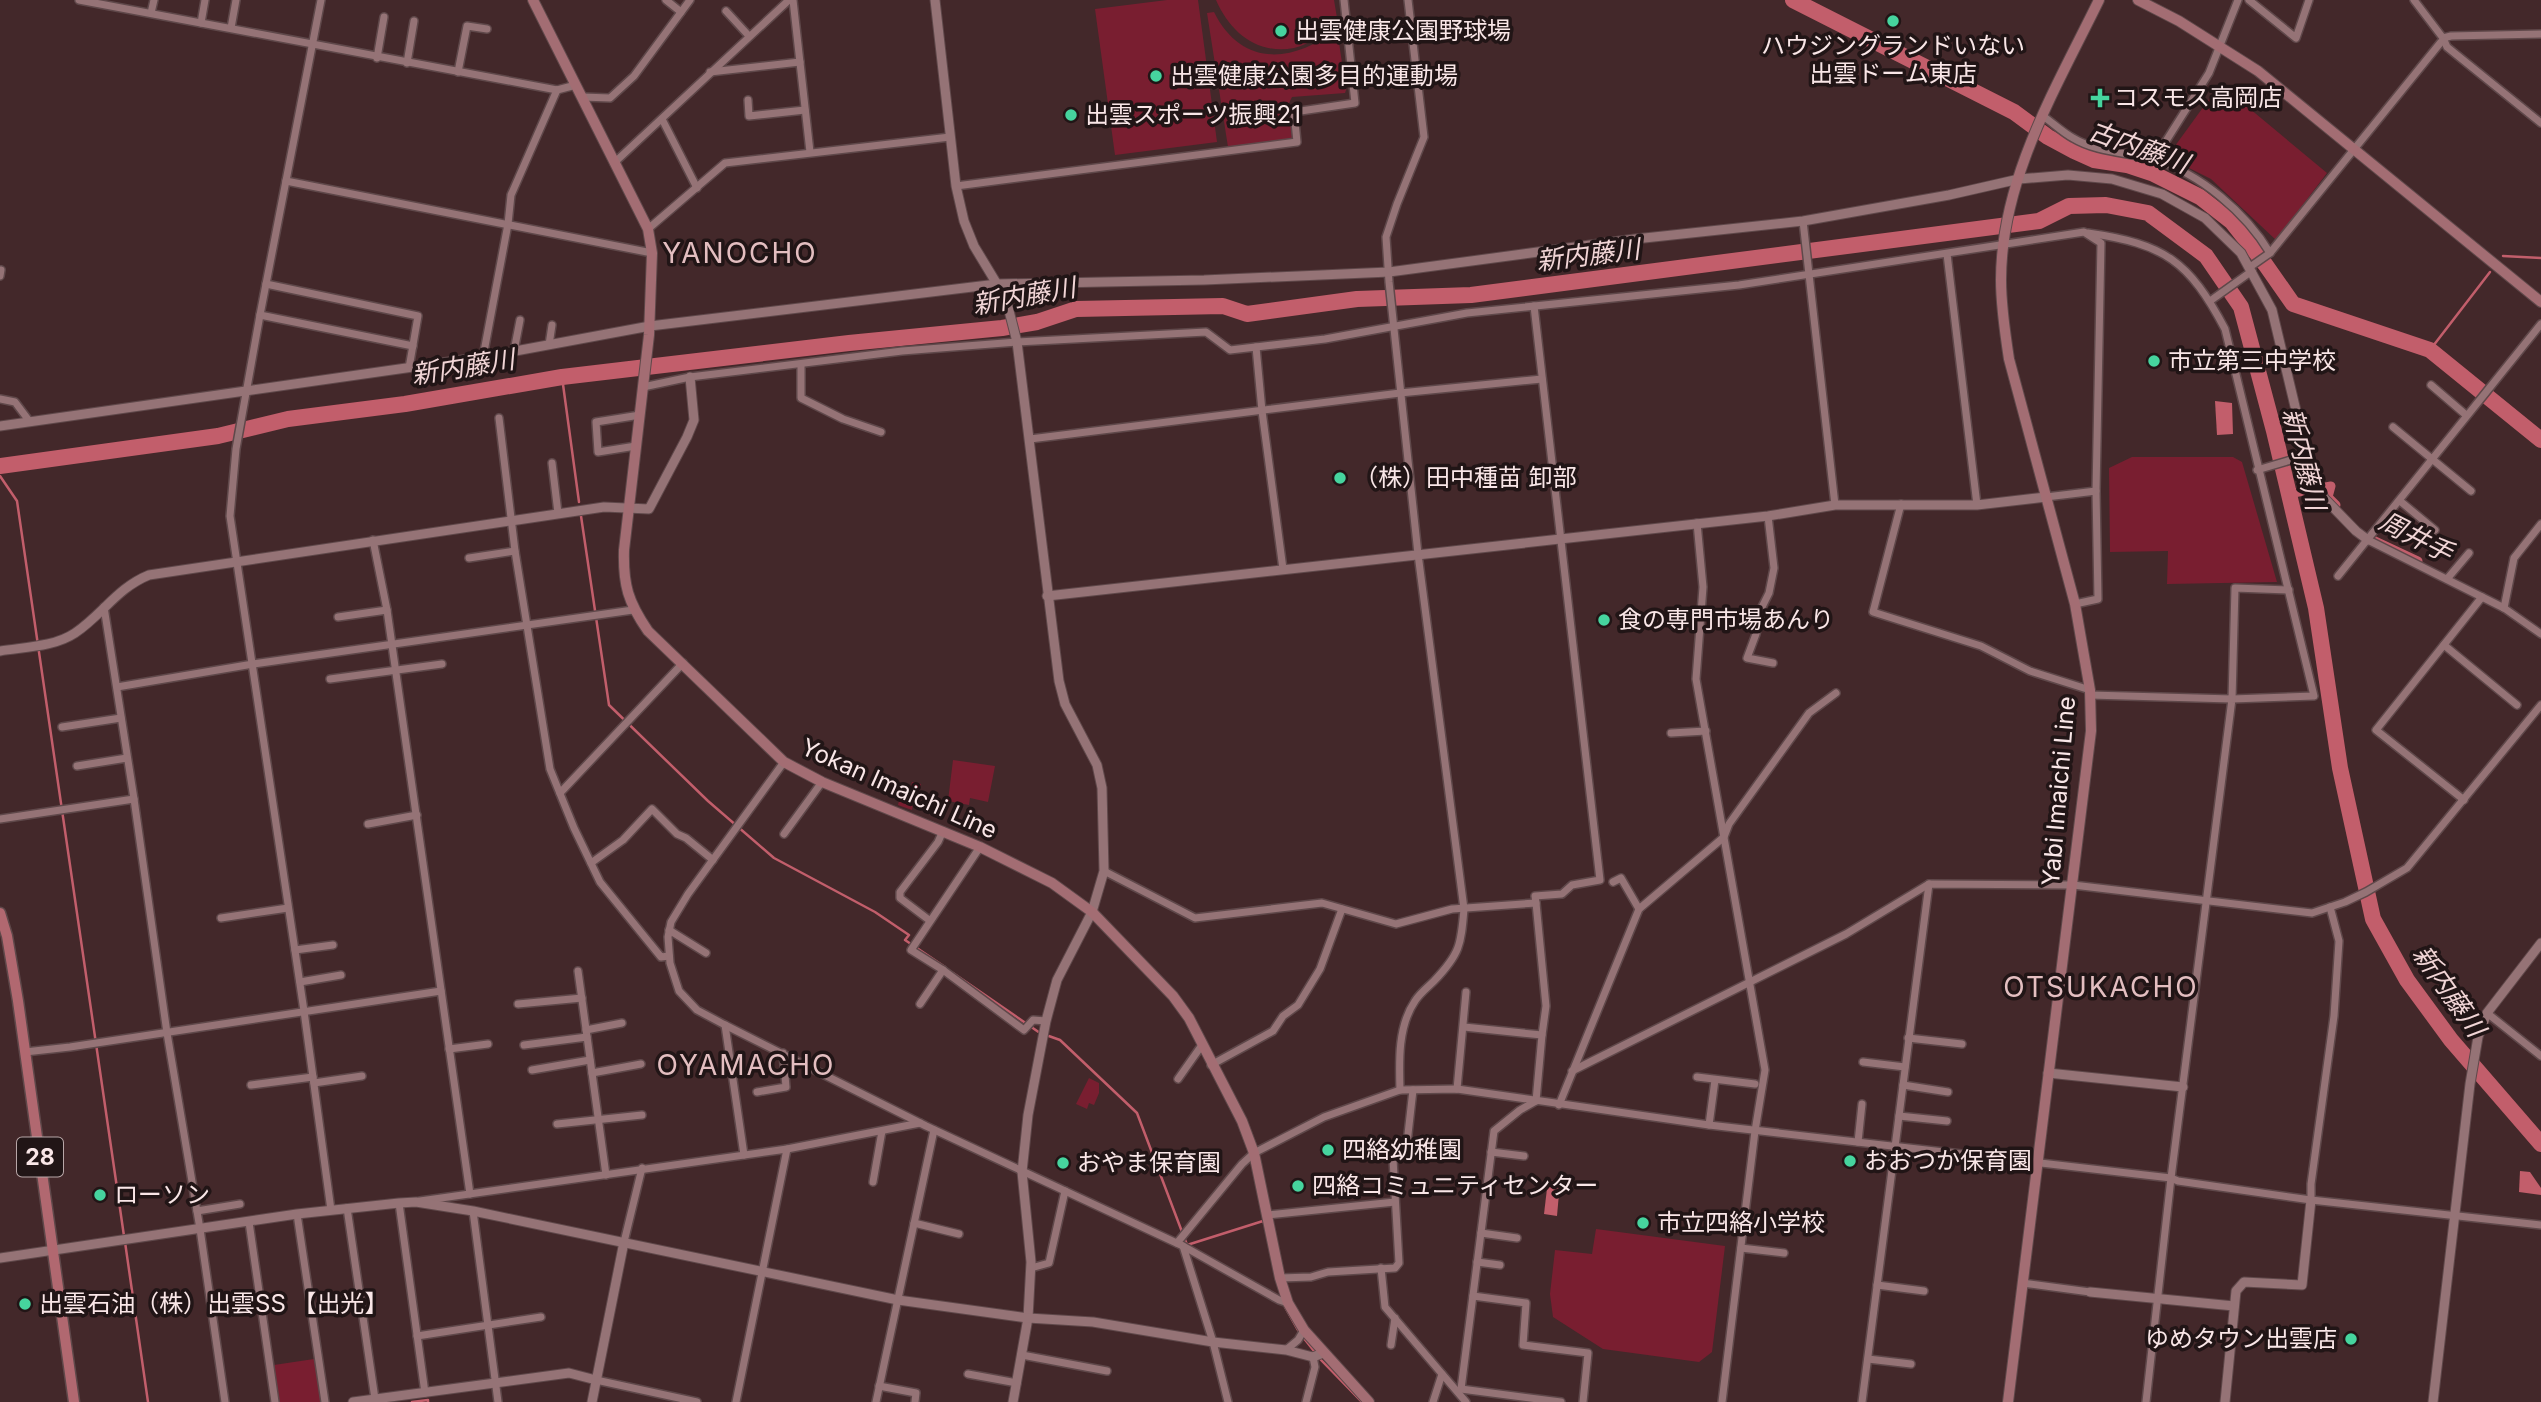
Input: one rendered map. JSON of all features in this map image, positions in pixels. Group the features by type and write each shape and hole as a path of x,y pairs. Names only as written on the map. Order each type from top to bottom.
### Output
{"main road":[{"name":"Yokan Imaichi Line","path":"533,0 648,229 652,253 649,330 623,575 633,610 648,631 784,762 822,782 981,847 1052,883 1092,912 1173,996 1189,1018 1242,1121 1254,1153 1280,1278 1288,1303 1318,1355 1369,1402"},
{"name":"Yabi Imaichi Line","path":"2008,1402 2091,731 2090,692 2075,604 2009,359 2003,321 2001,278 2013,195 2029,143 2099,0"},
{"path":"2138,0 2221,46 2258,71 2541,302"},
{"name":"28","path":"0,913 11,958 74,1402"}],"street":[{"path":"79,0 557,90 576,85"},
{"path":"151,13 154,0"},
{"path":"201,23 205,0"},
{"path":"231,28 236,0"},
{"path":"321,0 236,449 230,516 300,982 331,1210"},
{"path":"666,0 681,12"},
{"path":"582,97 610,98 634,76 690,0"},
{"path":"614,163 791,0"},
{"path":"791,0 810,152"},
{"path":"934,0 956,186 964,221 974,246 1006,299 1017,342 1059,681 1065,704 1097,765 1102,788 1104,870 1092,912 1057,980 1046,1021 1028,1115 1022,1172 1029,1224 1031,1268 1028,1318 1013,1402"},
{"path":"956,186 1297,142 1294,112 1354,103 1344,0"},
{"path":"1400,1090 1399,1058 1404,1028 1415,1001 1449,965 1461,944 1464,909 1418,554 1392,323 1386,237 1424,136 1408,0"},
{"path":"2154,160 2209,73 2238,0"},
{"path":"2249,0 2296,38 2309,0"},
{"path":"2414,0 2444,39 2447,47 2541,123"},
{"path":"726,11 749,36"},
{"path":"377,58 384,17"},
{"path":"407,63 414,21"},
{"path":"458,72 467,26 486,29"},
{"path":"2210,301 2270,253 2444,39 2451,36 2541,34"},
{"path":"710,72 800,62"},
{"path":"483,357 511,195 557,90"},
{"path":"748,100 749,116 805,110"},
{"path":"2043,116 2074,139 2097,148 2154,160 2202,184 2232,207 2260,237 2270,253"},
{"path":"662,119 697,188"},
{"path":"648,229 725,163 950,137"},
{"path":"0,426 246,396 649,330 997,284 1389,277 1635,239 1803,221 1949,195 2018,179 2068,175 2112,179 2162,194 2205,218 2241,253 2272,310 2304,457 2324,498 2368,540 2504,608 2541,634"},
{"path":"286,181 652,253"},
{"path":"1803,221 1835,505"},
{"path":"2075,604 2098,599 2096,491 2101,243 2084,232"},
{"path":"644,385 902,351 1017,342 1206,332 1230,349 1256,347 1325,339 1392,323 1739,285 2084,232 2120,237 2154,248 2188,270 2210,301 2225,329 2314,696 2232,699 2090,692 2030,671 1981,646 1873,612 1901,504"},
{"path":"1947,254 1977,505"},
{"path":"266,284 418,316 409,368"},
{"path":"1534,306 1600,880 1572,885 1562,894 1535,897 1546,1006 1536,1101"},
{"path":"260,315 413,346"},
{"path":"514,351 520,320"},
{"path":"2338,576 2541,324"},
{"path":"549,345 552,325"},
{"path":"1256,347 1283,569"},
{"path":"801,365 801,398 843,419 881,432"},
{"path":"0,651 56,642 73,634 119,592 134,581 149,575 511,519 604,507 649,509 694,420 690,377"},
{"path":"1030,439 1400,393 1542,379"},
{"path":"2431,385 2466,415"},
{"path":"0,399 15,402 30,422"},
{"path":"636,446 598,452 596,422 640,415"},
{"path":"499,418 515,551 550,769 600,882 661,957 669,956"},
{"path":"2393,427 2471,491"},
{"path":"2259,469 2304,457"},
{"path":"552,463 558,513"},
{"path":"1047,596 1768,516 1835,505 1977,505 2096,491"},
{"path":"2400,501 2435,530"},
{"path":"1768,516 1774,568 1769,593 1762,607 1747,658 1773,663"},
{"path":"1697,523 1703,587 1696,679 1765,1070 1722,1402"},
{"path":"2504,608 2514,558 2541,524"},
{"path":"373,541 396,670 470,1194"},
{"path":"469,558 515,551"},
{"path":"2447,579 2469,553"},
{"path":"2146,1402 2171,1178 2232,699 2235,588 2289,590"},
{"path":"2464,800 2376,730 2482,597"},
{"path":"104,607 225,1402"},
{"path":"338,618 387,610"},
{"path":"117,687 253,664 633,610"},
{"path":"2444,645 2517,705"},
{"path":"560,793 683,663"},
{"path":"330,679 442,664"},
{"path":"1559,1105 1639,909 1724,837 1729,824 1809,713 1836,693"},
{"path":"1572,1071 1846,934 1929,884 2073,885 2312,913 2345,902 2407,868 2541,705"},
{"path":"62,727 121,718"},
{"path":"1671,733 1706,731"},
{"path":"77,766 127,758"},
{"path":"784,762 688,894 669,930 669,956 679,991 697,1010 725,1025 919,1123 1180,1244 1288,1303"},
{"path":"784,834 822,782"},
{"path":"0,819 134,799"},
{"path":"591,863 623,840 652,809 677,834 713,860"},
{"path":"368,824 417,816"},
{"path":"929,920 900,898 900,892 938,842 943,831"},
{"path":"981,847 911,950 943,970 1024,1030 1034,1020 1046,1021"},
{"path":"1104,870 1195,918 1322,903 1396,924 1452,909 1536,903"},
{"path":"1613,882 1621,878 1639,909"},
{"path":"1862,1402 1929,884"},
{"path":"2225,1402 2236,1291 2244,1282 2302,1285 2311,1184 2334,1016 2340,941 2330,907"},
{"path":"221,918 288,908"},
{"path":"1211,1065 1273,1031 1283,1016 1298,1005 1320,969 1342,909"},
{"path":"669,930 706,953"},
{"path":"2432,1402 2478,1037 2487,1013 2541,943"},
{"path":"295,950 333,945"},
{"path":"920,1004 943,970"},
{"path":"578,971 606,1175"},
{"path":"300,982 341,975"},
{"path":"25,1052 441,991"},
{"path":"1457,1089 1466,992"},
{"path":"518,1004 582,998"},
{"path":"2487,1013 2540,1057"},
{"path":"524,1045 622,1023"},
{"path":"725,1025 744,1155"},
{"path":"1464,1027 1542,1035"},
{"path":"1908,1038 1962,1044"},
{"path":"449,1049 488,1044"},
{"path":"1178,1079 1202,1045"},
{"path":"757,1092 786,1087 783,1053"},
{"path":"532,1070 590,1060"},
{"path":"1863,1062 1905,1067"},
{"path":"592,1073 641,1064"},
{"path":"2048,1073 2183,1087"},
{"path":"251,1085 362,1076"},
{"path":"1698,1077 1755,1084"},
{"path":"1709,1125 1714,1080"},
{"path":"1903,1085 1948,1092"},
{"path":"1180,1244 1241,1164 1254,1153 1324,1117 1400,1090 1457,1089 1755,1131 2171,1178 2311,1200 2541,1225"},
{"path":"1280,1278 1395,1268 1399,1262 1393,1159 1407,1143 1413,1090"},
{"path":"1459,1390 1496,1127 1536,1101"},
{"path":"1858,1142 1862,1104"},
{"path":"557,1124 642,1115"},
{"path":"1899,1115 1947,1121"},
{"path":"0,1258 297,1214 416,1202 787,1149 919,1123"},
{"path":"873,1182 882,1130"},
{"path":"876,1402 934,1130"},
{"path":"736,1402 787,1149"},
{"path":"1491,1152 1524,1156"},
{"path":"592,1402 624,1242 642,1168"},
{"path":"1031,1268 1049,1263 1065,1191"},
{"path":"416,1202 473,1211 898,1300 1028,1318 1093,1321 1213,1342 1318,1355 1306,1402"},
{"path":"1267,1215 1395,1202"},
{"path":"399,1203 425,1393"},
{"path":"197,1211 240,1204"},
{"path":"347,1208 375,1399"},
{"path":"473,1211 498,1402"},
{"path":"297,1214 325,1402"},
{"path":"248,1222 275,1402"},
{"path":"914,1223 959,1234"},
{"path":"1481,1233 1517,1238"},
{"path":"1180,1244 1213,1342 1228,1402"},
{"path":"1741,1248 1784,1253"},
{"path":"1478,1262 1500,1265"},
{"path":"1381,1268 1385,1307 1459,1390 1466,1402"},
{"path":"2022,1283 2234,1306"},
{"path":"1877,1285 1924,1291"},
{"path":"1473,1296 1526,1303 1523,1345 1588,1353 1583,1402"},
{"path":"417,1336 541,1317"},
{"path":"1391,1345 1395,1318"},
{"path":"1286,1350 1298,1340 1304,1330"},
{"path":"1022,1355 1107,1371"},
{"path":"1868,1359 1911,1364"},
{"path":"357,1402 569,1373 666,1399 697,1402"},
{"path":"968,1374 1017,1383"},
{"path":"1433,1402 1442,1374"},
{"path":"879,1386 916,1393 915,1402"},
{"path":"1459,1390 1561,1402"}],"shaded area":[{"name":"出雲健康公園多目的運動場","path":"1167,0 1198,0 1217,142 1115,155 1095,9"},
{"name":"出雲健康公園野球場","path":"1216,0 1334,0 1338,24 1300,46 1268,48 1246,39 1237,31"},
{"path":"1214,12 1239,43 1254,51 1269,54 1303,49 1337,29 1345,93 1292,97 1289,103 1293,138 1228,147 1207,13"},
{"path":"2220,84 2327,173 2276,240 2211,179 2167,157"},
{"path":"2215,401 2232,403 2233,434 2217,435"},
{"path":"2132,457 2233,457 2242,462 2277,582 2167,584 2168,551 2110,552 2109,468"},
{"path":"953,760 995,766 988,802 970,798 969,805 948,801"},
{"path":"912,782 921,784 918,797 914,796 912,810 898,805 903,784 911,786"},
{"path":"1089,1078 1099,1083 1099,1093 1094,1105 1089,1103 1087,1109 1076,1104"},
{"path":"2520,1171 2530,1172 2541,1188 2541,1195 2519,1192"},
{"path":"1548,1180 1560,1182 1557,1216 1544,1214"},
{"path":"1596,1229 1725,1246 1712,1352 1699,1362 1603,1349 1553,1317 1550,1294 1555,1250 1592,1254"},
{"path":"314,1359 321,1402 279,1402 274,1365"}],"waterway":[{"name":"古内藤川","path":"1793,0 2014,112 2048,137 2074,151 2094,160 2127,165 2154,174 2200,197 2232,222 2293,304 2430,350 2541,440"},
{"name":"新内藤川","path":"0,466 218,436 288,419 405,404 562,377 1002,328 1037,322 1076,309 1223,306 1247,314 1357,299 1471,295 2039,221 2069,206 2106,205 2148,213 2206,256 2241,307 2316,608 2340,768 2373,919 2407,980 2451,1040 2541,1144"},
{"path":"2503,256 2541,258"},
{"path":"2430,350 2490,272"},
{"path":"562,377 579,502"},
{"path":"0,476 17,501 124,1236"},
{"name":"周井手","path":"2288,494 2331,486 2328,497 2336,505"},
{"path":"581,516 609,705 708,801 774,858 875,912 909,935 905,940 945,967"},
{"name":"周井手","path":"2371,539 2418,561"},
{"path":"953,973 1040,1033"},
{"path":"1046,1035 1060,1040 1137,1113 1187,1245 1263,1221 1264,1223"},
{"path":"125,1242 148,1402"},
{"path":"1285,1307 1299,1332"},
{"path":"1303,1337 1321,1360 1362,1402"},
{"path":"412,1402 428,1402"}],"place":[{"name":"ハウジングランドいない 出雲ドーム東店","path":"1893,21"},
{"name":"出雲健康公園野球場","path":"1281,31"},
{"name":"出雲健康公園多目的運動場","path":"1156,76"},
{"name":"コスモス高岡店","path":"2100,98"},
{"name":"出雲スポーツ振興21","path":"1071,115"},
{"name":"市立第三中学校","path":"2154,361"},
{"name":"（株）田中種苗 卸部","path":"1340,478"},
{"name":"食の専門市場あんり","path":"1604,620"},
{"name":"四絡幼稚園","path":"1328,1150"},
{"name":"おおつか保育園","path":"1850,1161"},
{"name":"おやま保育園","path":"1063,1163"},
{"name":"四絡コミュニティセンター","path":"1298,1186"},
{"name":"ローソン","path":"100,1195"},
{"name":"市立四絡小学校","path":"1643,1223"},
{"name":"出雲石油（株）出雲SS 【出光】","path":"25,1304"},
{"name":"ゆめタウン出雲店","path":"2351,1339"}],"district":[{"name":"YANOCHO","path":"740,253"},
{"name":"OTSUKACHO","path":"2101,987"},
{"name":"OYAMACHO","path":"746,1065"}]}
